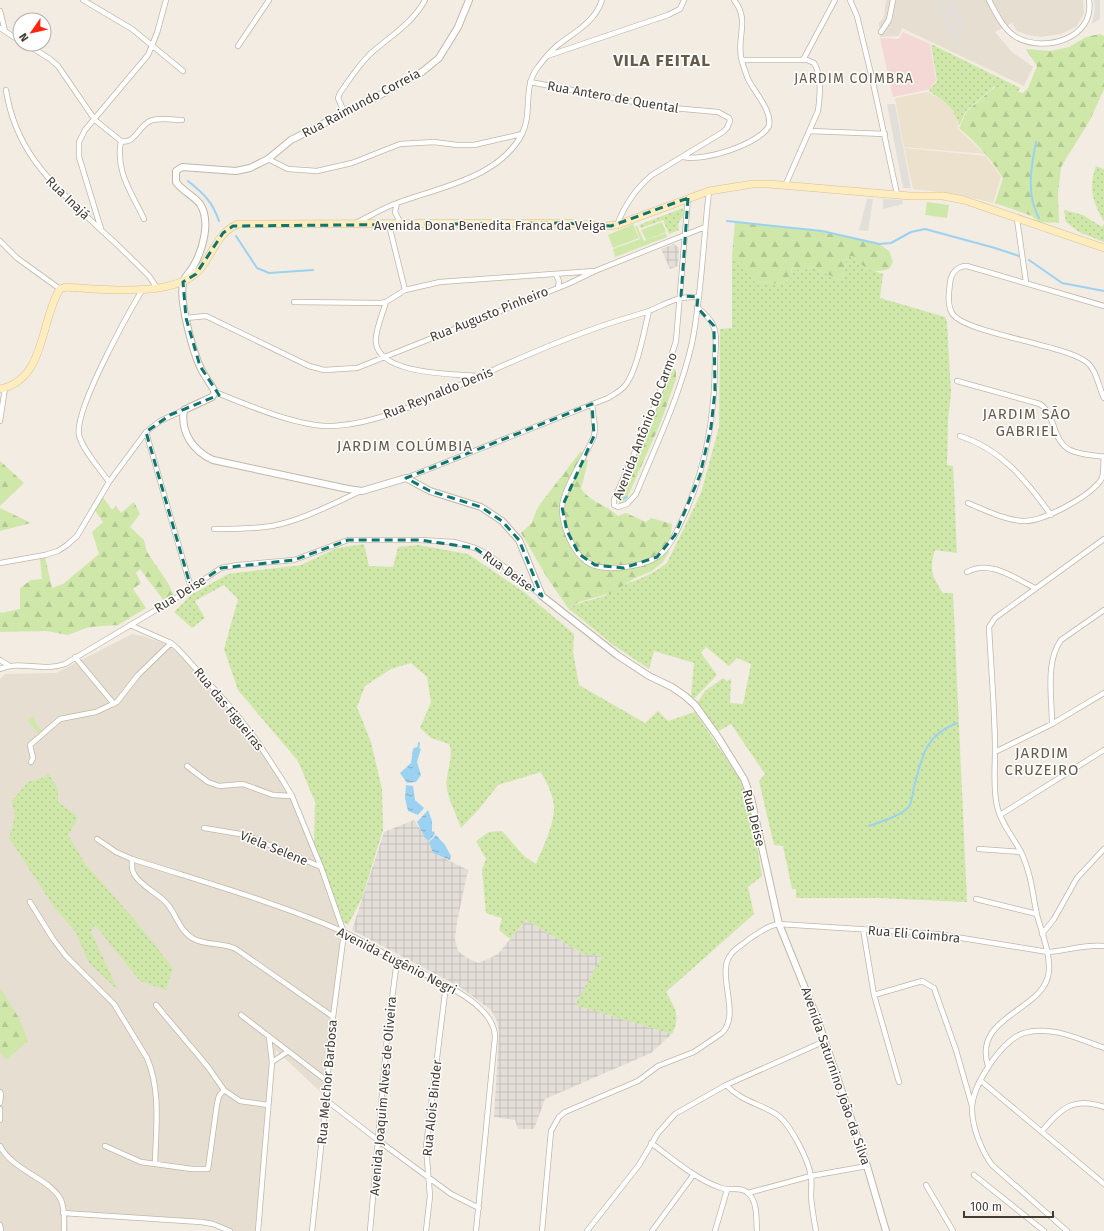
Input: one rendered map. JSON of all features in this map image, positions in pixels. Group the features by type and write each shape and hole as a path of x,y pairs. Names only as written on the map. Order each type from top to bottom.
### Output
{"main road":[{"name":"Avenida Dona Benedita Franca da Veiga","path":"60,289 66,287 142,290 183,282 196,274 202,268 223,233 238,224 389,225 564,223 617,225 709,191 753,184 964,200 1104,248"},
{"path":"2,388 20,378 35,360 54,300 60,289"}],"street":[{"path":"83,0 132,30 183,71"},
{"path":"101,229 78,150 81,136 148,55 166,0"},
{"path":"238,46 269,0"},
{"path":"345,114 338,98 340,93 361,64 404,26 416,14 425,0"},
{"name":"Rua Raimundo Correia","path":"183,282 199,256 204,238 205,217 197,201 176,182 174,173 180,167 243,170 268,159 291,140 345,114 422,72 439,58 458,27 470,0"},
{"path":"351,225 397,203 444,188 487,168 510,150 522,134 525,127 530,82 533,73 558,45 586,25 599,8 602,0"},
{"path":"546,57 668,15 680,8 684,0"},
{"path":"617,225 627,203 637,188 652,175 684,156 690,158 700,157 738,147 757,139 767,130 770,118 748,78 742,60 739,45 743,18 742,12 734,0"},
{"path":"803,60 835,0"},
{"path":"850,0 858,23 885,134 897,194"},
{"path":"881,32 889,20 893,0"},
{"path":"988,0 999,20 1015,36 1032,43 1062,40 1080,31 1085,26 1089,18 1089,0"},
{"path":"0,11 5,31"},
{"path":"0,28 12,36"},
{"path":"39,52 58,66 95,120 121,141 126,142 132,139 150,121 159,119 182,120"},
{"path":"742,60 803,60 814,63 818,73 820,99 818,111 785,186"},
{"name":"Rua Antero de Quental","path":"530,82 661,107 718,112 729,118 730,122 728,128 684,156"},
{"name":"Rua Inajá","path":"6,90 16,127 38,166 58,190 149,276 157,288"},
{"path":"810,131 885,134"},
{"path":"268,159 288,169 317,171 352,163 400,144 427,142 474,145 522,134"},
{"path":"121,141 118,153 123,178 144,219"},
{"name":"Avenida Antônio do Carmo","path":"688,198 681,297 676,341 657,401 616,494 614,505 618,507 627,504 636,494 674,401 692,344 709,191"},
{"path":"397,203 395,212 401,224"},
{"path":"1016,219 1026,282"},
{"path":"389,225 405,290"},
{"name":"Rua Augusto Pinheiro","path":"186,318 206,316 309,366 324,370 357,368 704,228"},
{"path":"0,241 17,258 60,289"},
{"path":"1104,306 967,266 956,269 950,279 949,306 954,316 977,327 1068,352 1085,361 1097,378 1104,398"},
{"path":"294,302 368,304 386,302 405,290 460,279 556,275 595,271"},
{"path":"556,275 559,281 558,287"},
{"path":"0,563 45,555 58,551 67,545 77,536 109,482 146,432 170,415 212,397 215,392 200,366 186,318 183,282"},
{"path":"109,482 84,445 79,435 80,426 94,384 125,318 142,290"},
{"name":"Rua Reynaldo Denis","path":"215,392 286,418 313,424 333,426 374,419 444,393 479,376 582,332 648,311 681,297 698,298"},
{"path":"386,302 375,338 376,346 384,358 402,367 414,370 479,376"},
{"path":"592,404 595,421 594,436 565,496 562,507 567,532 579,554 587,562 596,566 624,568 657,557 667,547 675,535 700,475 711,427 715,391 715,332 711,320 697,307"},
{"path":"214,530 274,526 312,513 362,491 406,478 592,404 620,391 627,383 643,337 648,311"},
{"path":"956,381 1040,404 1048,412 1060,440 1066,447 1075,452 1104,457 1104,476 1101,480 1078,498 1051,515 1036,520 1023,521 1009,518 968,503"},
{"path":"0,421 2,388"},
{"path":"184,410 183,422 188,437 198,451 213,460 348,490 362,491"},
{"path":"146,432 191,588"},
{"path":"960,436 989,448 1007,463 1025,481 1051,515"},
{"path":"406,478 430,490 481,507 502,521 519,540 542,596"},
{"path":"988,1066 985,1048 988,1037 1044,985 1049,971 1048,952 1037,914 1032,880 1021,852 1000,815 995,791 995,752 989,627 995,618 1104,538"},
{"name":"Rua Deise","path":"0,669 8,665 56,667 130,625 221,568 294,560 348,540 420,540 454,542 475,548 488,555 617,655 649,676 672,687 685,696 704,717 737,767 751,798 779,924"},
{"path":"967,572 977,567 985,566 1005,573 1035,588"},
{"path":"1052,724 1051,678 1053,658 1057,646 1061,640 1104,610"},
{"name":"Rua das Figueiras","path":"130,625 171,643 186,656 234,711 257,741 292,796 321,866 344,932"},
{"path":"31,762 33,758 30,745 55,722 64,717 78,717 96,712 114,704 138,675 171,643"},
{"path":"75,657 114,704"},
{"name":"Rua Deise","path":"0,660 8,665"},
{"path":"995,752 1052,724 1104,693"},
{"path":"1000,815 1104,750"},
{"path":"187,766 208,782 219,786 244,784 273,795 292,796"},
{"name":"Viela Selene","path":"204,828 246,835 321,866"},
{"name":"Avenida Eugênio Negri","path":"97,839 116,852 132,859 265,902 344,932 446,986 483,1010 489,1016 495,1031 476,1231"},
{"path":"980,849 1021,852"},
{"path":"1042,934 1054,919 1077,878 1104,849"},
{"path":"132,859 132,872 137,879 168,904 186,934 199,942 213,945 224,944 236,948 332,1016"},
{"path":"976,899 1037,914"},
{"path":"30,902 53,939 66,956 114,1004 147,1058 151,1067 154,1088 156,1119 155,1164"},
{"path":"542,1231 551,1131 559,1117 574,1107 638,1081 658,1066 694,1052 722,1034 726,1030 728,1020 729,997 726,970 731,953 764,929 779,924"},
{"name":"Rua Eli Coimbra","path":"779,924 937,934 1048,952 1063,951 1084,945 1104,946"},
{"name":"Avenida Saturnino João da Silva","path":"779,924 808,992 867,1166 886,1231"},
{"path":"863,929 874,995 899,1082"},
{"name":"Rua Melchor Barbosa","path":"312,1231 326,1100 332,1016 344,932"},
{"name":"Avenida Joaquim Alves de Oliveira","path":"370,1231 387,1038 396,960"},
{"path":"874,995 922,981 934,988 956,1050 972,1107 980,1143 986,1157 992,1165 1067,1231"},
{"name":"Rua Alois Binder","path":"426,1231 430,1196 426,1147 446,986"},
{"path":"156,1005 208,1067 224,1090 240,1101 268,1105"},
{"path":"241,1015 287,1052 327,1081"},
{"path":"972,1107 988,1066 1005,1046 1024,1034 1052,1031 1104,1048"},
{"path":"258,1231 272,1062 269,1037"},
{"path":"587,1231 639,1165 651,1143 675,1114 726,1085 825,1041"},
{"path":"272,1062 287,1052"},
{"path":"981,1081 1104,1184"},
{"path":"726,1085 741,1098 776,1114 784,1120 803,1154 811,1176 811,1196 816,1231"},
{"path":"105,1146 132,1159 192,1169 208,1169 217,1104 219,1096 224,1090"},
{"path":"0,1092 0,1103"},
{"path":"326,1100 451,1194 478,1208"},
{"path":"1042,1131 1064,1108 1073,1104 1083,1103 1104,1107"},
{"path":"0,1109 0,1120"},
{"path":"651,1143 694,1174 727,1190 740,1189 748,1193 752,1197 756,1210 757,1231"},
{"path":"0,1146 7,1157 14,1164 56,1193 61,1200 64,1231"},
{"path":"748,1193 811,1176 867,1166"},
{"path":"652,1231 694,1174"},
{"path":"974,1175 1044,1231"},
{"path":"926,1185 953,1231"},
{"path":"715,1231 727,1190"},
{"path":"63,1213 201,1222 213,1224 230,1231"},
{"path":"0,1225 2,1231"}],"highlighted area":[{"path":"688,198 681,296 698,297 697,307 714,326 715,391 711,427 700,475 675,535 657,557 624,568 595,565 579,554 567,531 562,507 594,436 592,404 406,478 430,491 481,507 502,521 519,540 542,596 475,548 420,540 348,540 294,560 221,568 191,588 146,432 170,415 219,395 200,366 186,318 183,282 196,274 223,233 233,226 564,223 611,226"}],"shaded area":[{"path":"886,0 1083,0 1084,13 1076,27 1061,34 1040,37 1028,35 1017,31 1012,23 995,32 1012,52 1033,67 1024,86 902,28 899,36 880,37 879,23 884,17"},
{"path":"952,0 968,34 964,35 946,1"},
{"path":"1094,0 1100,0 1100,19 1092,24 1095,10"},
{"path":"943,3 963,42 958,45 938,5"},
{"path":"903,32 930,44 936,80 931,89 893,97 880,38 899,39"},
{"path":"928,92 946,103 956,116 958,129 985,154 904,147 895,98"},
{"path":"887,104 895,104 911,188 903,188"},
{"path":"904,148 986,156 1001,177 993,203 956,194 913,189"},
{"path":"867,199 873,199 868,231 859,230"},
{"path":"883,199 902,200 903,204 883,209"},
{"path":"674,244 679,248 678,266 670,269 661,249"},
{"path":"132,634 143,636 168,645 196,669 260,747 299,810 344,934 328,1099 276,1050 259,1231 234,1231 214,1221 67,1211 68,1231 0,1231 0,679 5,674 56,673"},
{"path":"414,820 429,842 434,853 468,870 457,922 455,939 458,951 467,958 478,963 488,959 498,954 526,920 583,954 602,956 576,1005 672,1034 651,1053 545,1099 534,1129 518,1129 515,1120 494,1117 499,1032 497,1021 491,1010 460,987 352,930 384,832"}],"green space":[{"path":"1100,34 1104,36 1104,89 1090,120 1061,167 1058,193 1059,223 1039,222 1032,216 995,203 1003,178 983,151 959,128 967,111 996,86 1023,93 1028,88 1037,66 1026,49 1051,51 1069,47 1086,37"},
{"path":"931,44 1020,88 1018,92 995,86 966,111 959,126 952,110 929,91 937,81"},
{"path":"1096,166 1104,169 1104,222 1097,208 1092,189"},
{"path":"927,202 949,205 947,218 925,215"},
{"path":"683,208 684,214 678,224 679,230 669,234 663,220 641,228 639,225"},
{"path":"1064,210 1083,215 1102,227 1104,224 1104,242 1079,232 1066,222"},
{"path":"662,222 666,232 646,240 641,230"},
{"path":"735,222 822,231 876,242 889,251 893,262 889,269 873,271 861,264 853,256 847,257 842,281 812,267 801,271 792,267 790,279 783,284 755,282 743,263 732,256"},
{"path":"633,224 639,238 613,248 608,235"},
{"path":"635,226 637,226 644,241 666,233 667,237 615,257 613,249 640,239"},
{"path":"732,256 743,262 755,282 783,284 790,279 792,267 801,271 812,267 842,281 847,257 853,256 866,268 883,274 880,298 945,317 947,323 951,393 948,420 947,465 953,466 957,553 935,550 932,568 936,582 943,593 953,593 967,902 878,898 796,898 796,889 792,889 783,846 774,845 759,781 765,774 731,724 717,732 697,703 705,691 723,678 727,681 731,679 730,703 743,704 751,664 737,658 729,666 706,647 701,653 717,675 694,699 691,696 694,663 654,651 649,669 612,644 568,608 604,596 620,586 652,573 667,563 701,493 719,427 720,329 732,328"},
{"path":"672,368 676,370 676,379 660,424 624,505 619,503 619,497 645,434 667,373"},
{"path":"581,451 588,461 581,489 585,494 618,516 626,513 646,522 651,518 672,524 669,552 663,562 652,571 635,578 611,593 579,602 568,608 548,579 521,533 532,523 536,511 541,503"},
{"path":"0,461 24,483 0,506"},
{"path":"103,497 112,510 116,506 121,513 134,502 140,514 130,527 144,540 147,552 168,583 174,595 164,601 140,569 136,573 141,583 133,589 146,608 118,625 89,627 68,635 47,631 0,632 0,611 1,613 20,609 20,588 31,580 42,579 40,559 45,557 52,588 63,584 99,554 92,532 103,522 94,509"},
{"path":"0,508 31,523 0,531"},
{"path":"364,544 369,566 393,567 398,547 418,545 468,554 524,592 574,634 573,652 579,685 645,723 658,711 668,721 695,712 740,779 752,815 762,876 748,887 754,914 666,992 676,1012 675,1028 672,1034 575,1005 602,956 583,954 526,920 510,939 499,930 502,918 486,913 482,870 486,859 476,841 489,832 502,831 524,856 536,864 548,836 554,813 552,798 541,772 498,785 479,809 461,828 449,799 446,783 451,749 449,744 431,738 420,728 431,702 427,677 411,663 391,669 365,686 357,707 371,742 382,789 383,830 362,898 348,925 340,920 314,846 315,802 298,761 238,690 224,649 238,599 224,585 195,601 205,618 192,628 174,612 191,595 228,574 301,565 337,548"},
{"path":"33,716 38,728 42,730 40,735 27,720"},
{"path":"48,773 58,789 58,802 76,815 77,820 68,835 86,865 133,918 173,968 166,990 140,981 95,925 91,932 118,990 89,963 75,931 54,907 9,838 15,817 12,801 28,782 45,777"},
{"path":"0,988 20,1020 28,1041 6,1060 0,1052"}],"water":[{"path":"416,747 421,749 417,762 421,775 416,782 407,783 400,773 411,763 413,749"},
{"path":"406,785 413,786 415,800 424,808 418,815 408,811 405,798"},
{"path":"428,810 432,821 432,832 434,831 435,834 429,841 425,838 417,822"},
{"path":"436,835 445,845 451,856 450,860 433,853 429,842"}],"waterway":[{"path":"1036,142 1031,171 1031,190 1032,200 1039,218"},
{"path":"188,181 207,198 219,221"},
{"path":"727,221 822,231 879,244 891,243 911,232 925,229 1019,256"},
{"path":"236,236 257,268 269,273 313,270"},
{"path":"1029,260 1062,283 1104,291"},
{"path":"622,499 627,497"},
{"path":"869,826 891,818 907,809 911,803 914,787 926,748 938,734 957,723"},
{"path":"418,749 419,743"}],"district":[{"name":"VILA FEITAL","path":"662,60"},
{"name":"JARDIM COIMBRA","path":"854,78"},
{"name":"JARDIM SÃO GABRIEL","path":"1027,422"},
{"name":"JARDIM COLÚMBIA","path":"405,446"},
{"name":"JARDIM CRUZEIRO","path":"1042,762"}]}
